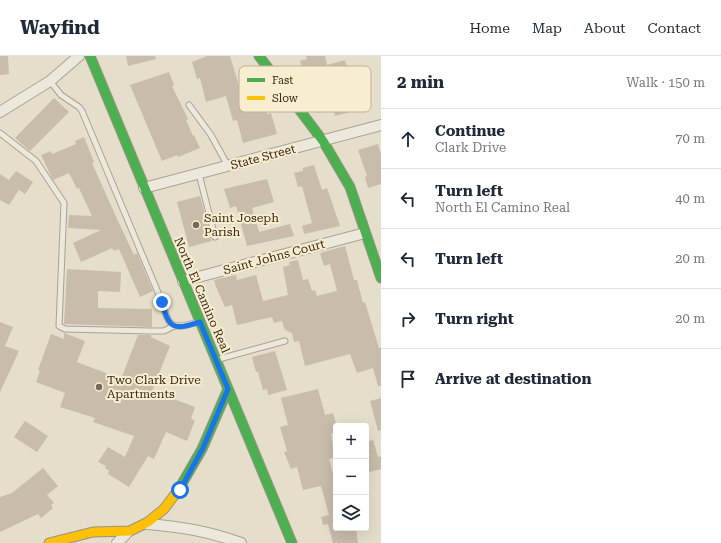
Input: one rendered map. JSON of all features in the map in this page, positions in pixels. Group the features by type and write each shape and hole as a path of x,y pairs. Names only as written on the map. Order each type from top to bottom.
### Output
{"main road":[{"name":"North El Camino Real","path":"90,56 292,543"},
{"path":"259,56 267,66"},
{"path":"301,112 323,141 350,187 381,278"},
{"path":"48,543 100,531 128,532 147,524 180,490 203,448 228,389"}],"street":[{"path":"0,113 50,80 79,56"},
{"name":"State Street","path":"144,188 381,125"},
{"name":"Saint Johns Court","path":"183,281 365,233"},
{"path":"147,524 215,533 241,543"},
{"path":"117,543 128,532"}],"lane":[{"path":"50,80 61,95 79,107 82,111 162,302 168,322 174,326 182,327 200,322"},
{"path":"189,105 211,135 228,166"},
{"path":"0,133 36,161 64,203 59,326 64,329 164,331 174,326"},
{"path":"199,174 215,236"},
{"path":"216,360 285,341"}],"building":[{"path":"0,56 8,56 9,74 0,75"},
{"path":"126,56 155,56 156,59 128,66"},
{"path":"207,56 230,56 239,86 239,112 271,113 277,134 243,143 237,120 233,121 226,96 206,102 200,78 197,79 192,62"},
{"path":"306,56 325,56 327,65 345,60 347,66 302,66 300,61 307,59"},
{"path":"169,72 174,85 172,86 188,119 186,120 193,136 194,135 200,148 178,157 177,155 162,161 130,85"},
{"path":"54,98 69,112 30,151 15,138"},
{"path":"334,112 350,112 335,116"},
{"path":"84,137 94,162 92,163 134,255 137,253 153,291 140,297 119,249 114,251 112,248 81,262 73,243 101,230 68,228 69,215 92,216 79,188 77,189 69,173 53,180 41,155 51,151 52,154 76,144 75,141"},
{"path":"378,144 381,154 381,184 368,188 365,177 367,176 358,150"},
{"path":"314,165 322,190 327,188 340,226 304,234 302,226 312,223 302,186 298,187 294,173 303,171 303,168"},
{"path":"16,171 33,182 25,194 19,190 9,205 0,200 0,174 9,180"},
{"path":"267,179 274,202 252,208 259,232 290,224 294,236 247,246 236,206 230,208 224,189"},
{"name":"Saint Joseph Parish","path":"200,196 212,241 189,247 177,202"},
{"path":"345,246 354,280 357,280 363,303 365,302 379,348 381,348 381,386 378,386 373,368 357,373 350,354 305,366 299,341 294,342 292,333 285,330 282,321 274,323 272,317 237,325 232,305 225,307 214,280 236,275 237,280 256,275 263,301 288,295 283,267 290,265 289,262 298,260 303,280 308,279 312,291 315,290 317,296 337,291 330,264 324,266 320,253"},
{"path":"67,269 121,272 120,292 98,291 98,308 152,309 152,327 64,324"},
{"path":"0,322 13,327 5,346 19,351 0,392"},
{"name":"Two Clark Drive Apartments","path":"64,333 85,341 77,362 121,379 138,335 151,335 151,337 170,346 152,391 195,407 191,419 195,420 187,441 166,432 154,459 148,456 129,487 108,474 109,471 105,468 106,466 98,462 108,447 125,457 134,436 93,422 95,418 60,407 65,393 36,382 40,371 38,370 51,334 64,339"},
{"path":"275,351 287,390 268,395 267,389 263,390 252,357"},
{"path":"318,389 325,415 333,413 336,423 333,423 333,433 331,434 333,458 329,459 333,474 333,531 356,531 358,543 337,543 336,541 336,543 333,543 328,524 323,525 321,517 329,515 321,486 303,490 297,467 291,469 284,452 287,451 280,427 288,425 281,398"},
{"path":"381,398 381,430 378,431 370,401"},
{"path":"25,421 48,436 37,452 14,437"},
{"path":"373,440 378,457 381,456 381,469 369,472 369,459 369,441"},
{"path":"43,468 58,486 47,495 54,503 51,505 53,508 41,518 38,514 0,532 0,497 12,493"}],"traffic: fast":[{"path":"90,56 292,543"},
{"path":"259,56 267,66"},
{"path":"301,112 323,141 350,187 381,278"},
{"path":"179,489 202,449 228,389"}],"traffic: slow":[{"path":"49,543 93,532 130,531 148,522 164,509 179,489"}],"place":[{"name":"Saint Joseph Parish","path":"196,225"},
{"name":"Two Clark Drive Apartments","path":"99,387"}],"route":[{"path":"162,302 168,322 174,326 182,327 200,322 228,389 203,448 180,490"}]}
